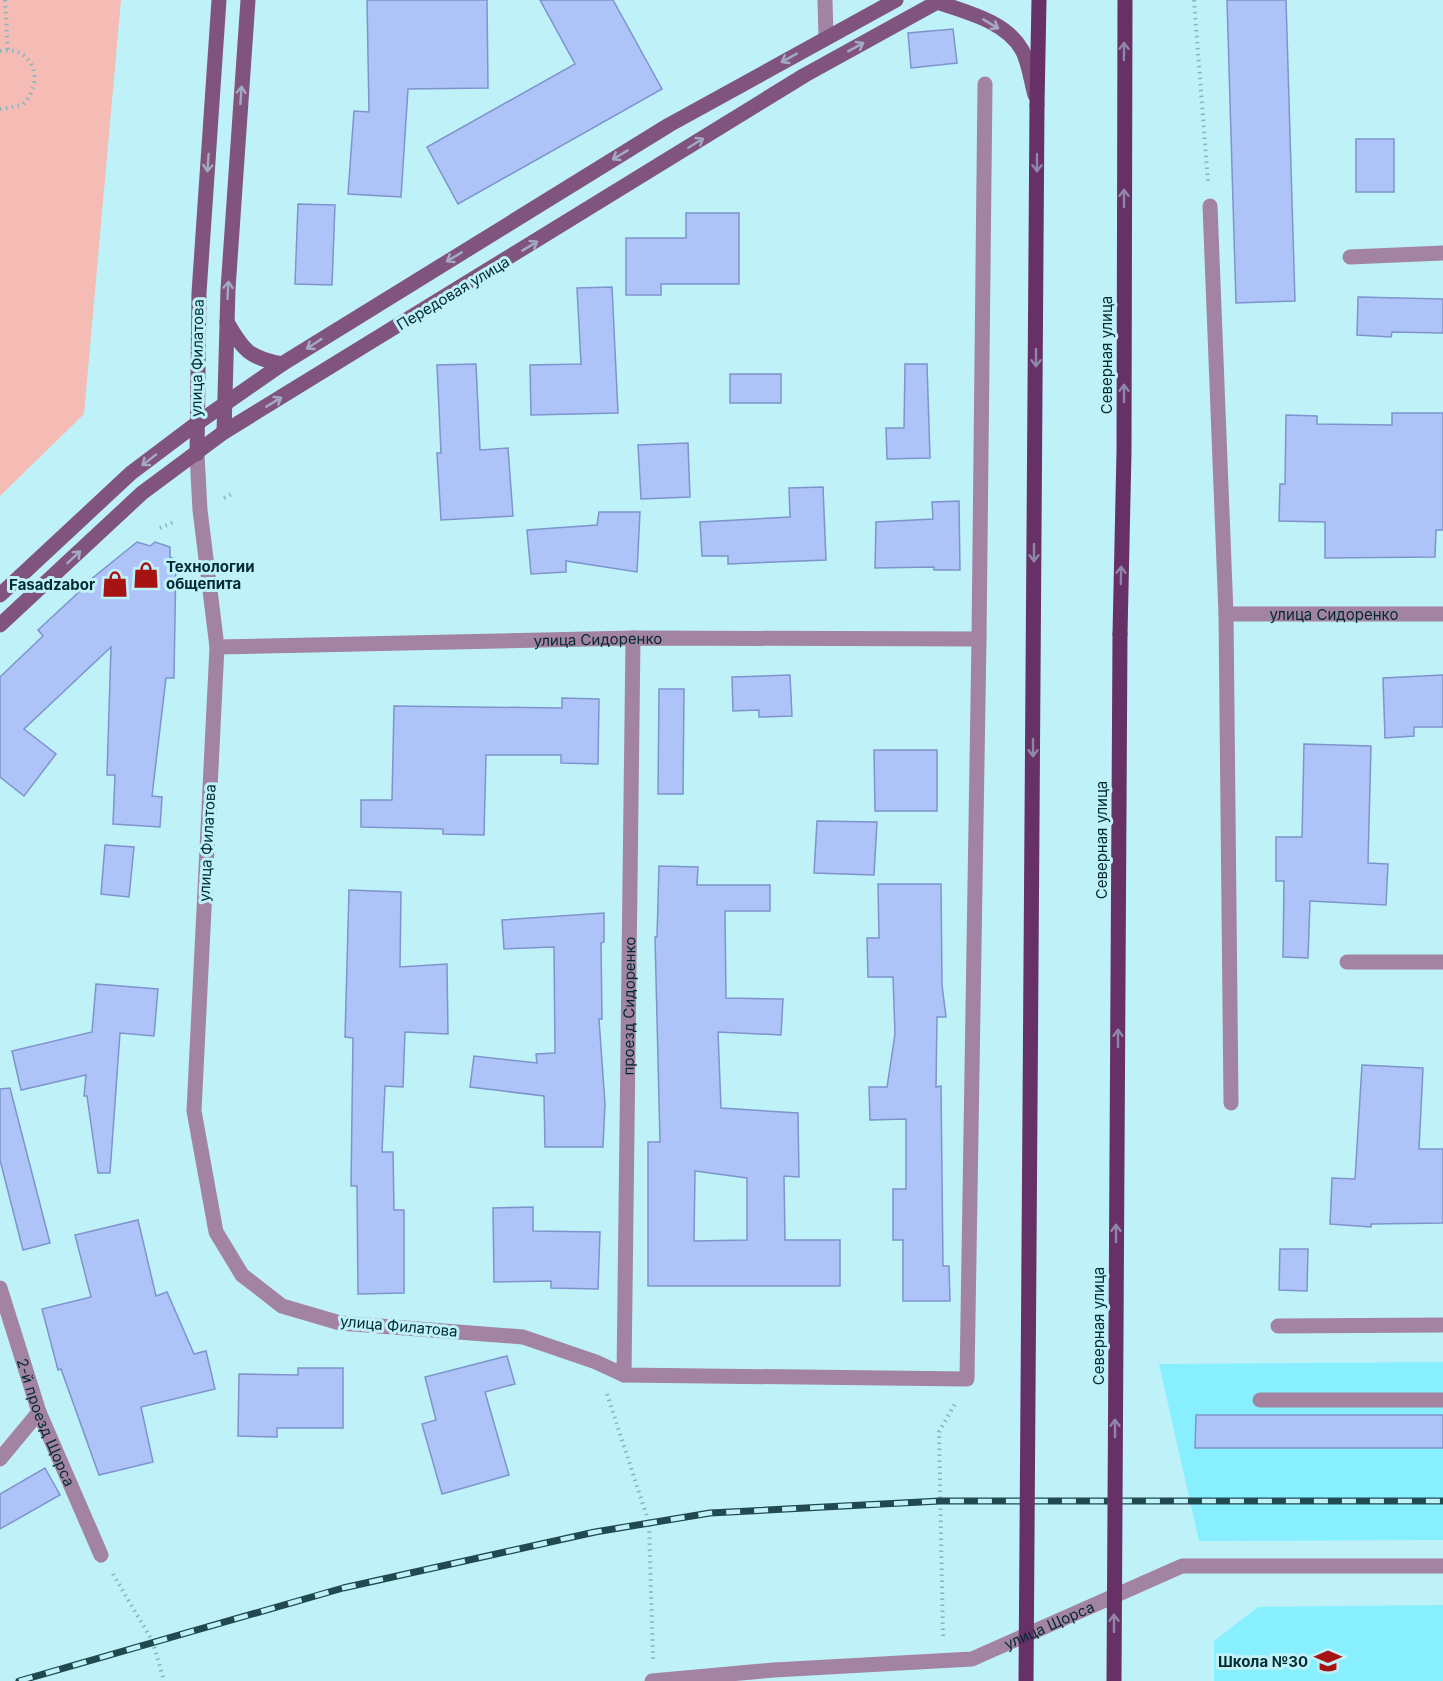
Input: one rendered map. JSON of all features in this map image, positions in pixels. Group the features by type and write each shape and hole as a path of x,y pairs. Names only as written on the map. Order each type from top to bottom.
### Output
{"main road":[{"name":"улица Филатова","path":"197,454 198,293 219,0"},
{"path":"224,432 227,321 248,0"},
{"name":"Передовая улица","path":"0,595 131,473 282,364 669,125 896,0"},
{"path":"1026,1681 1039,0"},
{"name":"Северная улица","path":"1114,1681 1125,0"},
{"name":"Передовая улица","path":"0,625 142,493 224,432 805,75 939,1 983,19 1014,41 1022,50 1037,105"},
{"path":"227,321 240,344 252,356 282,364"}],"street":[{"path":"825,0 826,37"},
{"path":"624,1375 967,1379 980,639 985,84"},
{"path":"1210,206 1226,614 1231,1103"},
{"path":"1350,257 1443,253"},
{"name":"улица Филатова","path":"197,454 200,510 217,647 194,1111 216,1232 242,1275 282,1306 340,1323 523,1337 596,1362 624,1375"},
{"name":"улица Сидоренко","path":"1226,614 1443,614"},
{"name":"улица Сидоренко","path":"217,647 633,638 980,639"},
{"name":"проезд Сидоренко","path":"624,1375 633,638"},
{"path":"1347,962 1443,962"},
{"name":"2-й проезд Щорса","path":"0,1288 39,1412 101,1555"},
{"path":"1278,1326 1443,1325"},
{"path":"1260,1400 1443,1400"},
{"path":"0,1459 39,1412"},
{"name":"улица Щорса","path":"653,1681 972,1659 1182,1566 1443,1566"}],"path":[{"path":"5,0 8,51"},
{"path":"1194,0 1210,206"},
{"path":"0,51 22,55 30,62 34,71 34,90 22,105 0,109"},
{"path":"596,1362 649,1523 653,1681"},
{"path":"944,1660 939,1432 967,1379"},
{"path":"101,1555 153,1642 164,1681"}],"shaded area":[{"path":"0,0 121,0 84,414 0,496"},
{"path":"1443,1362 1443,1540 1199,1541 1159,1364"},
{"name":"Школа №30","path":"1443,1605 1443,1681 1214,1681 1214,1641 1258,1607"}],"building":[{"path":"367,0 487,0 488,88 408,89 401,197 348,194 354,111 369,112"},
{"path":"540,0 613,0 662,89 458,204 427,147 575,64"},
{"path":"1227,0 1286,0 1295,301 1236,303"},
{"path":"953,29 957,63 911,68 908,33"},
{"path":"1356,139 1394,139 1394,192 1356,192"},
{"path":"298,204 335,205 332,285 295,284"},
{"path":"686,213 739,213 739,284 661,284 661,295 626,295 626,238 686,238"},
{"path":"612,287 618,413 531,415 530,365 581,364 577,288"},
{"path":"1358,297 1443,299 1443,333 1392,332 1391,337 1357,335"},
{"path":"476,364 480,450 508,448 513,516 441,520 437,453 441,453 437,365"},
{"path":"905,364 927,364 930,458 887,459 886,428 904,428"},
{"path":"730,374 781,374 781,403 730,403"},
{"path":"1392,413 1443,413 1443,530 1436,530 1435,557 1325,558 1325,522 1279,521 1280,484 1285,484 1286,415 1317,416 1317,424 1392,425"},
{"path":"688,443 690,497 641,499 638,445"},
{"path":"823,487 826,560 728,564 728,556 702,556 700,522 790,517 789,488"},
{"path":"959,501 960,570 934,570 934,567 875,568 876,522 933,519 932,502"},
{"path":"599,512 640,512 637,572 566,561 566,572 531,574 527,530 597,525"},
{"path":"137,542 150,546 155,542 170,547 170,557 176,560 174,678 166,678 152,796 162,797 160,827 113,824 115,775 107,775 111,647 24,729 56,754 24,796 0,777 0,677 43,636 38,630 80,591 79,589"},
{"path":"790,675 792,716 759,717 759,710 733,711 732,677"},
{"path":"1443,675 1443,727 1414,727 1414,736 1385,738 1383,678"},
{"path":"659,689 684,689 683,794 658,794"},
{"path":"562,698 599,699 598,764 561,763 561,755 486,755 484,835 443,834 443,829 361,827 361,800 392,800 394,706 562,708"},
{"path":"1304,744 1371,746 1368,863 1388,864 1386,905 1310,901 1308,958 1283,957 1284,881 1276,881 1276,837 1302,837"},
{"path":"874,750 937,750 937,811 875,811"},
{"path":"817,821 877,822 874,875 814,873"},
{"path":"105,845 134,847 129,897 101,894"},
{"path":"659,866 698,867 697,885 770,885 770,911 725,911 726,998 783,999 781,1035 718,1032 721,1108 798,1113 799,1177 784,1176 785,1240 840,1240 840,1286 648,1286 648,1142 660,1142 655,937 657,937","holes":["695,1171 747,1178 747,1240 694,1241"]},
{"path":"878,884 941,884 942,985 946,1017 937,1017 936,1087 941,1086 943,1266 949,1266 950,1301 903,1301 903,1240 893,1240 893,1189 906,1189 906,1119 870,1120 869,1087 887,1087 895,1034 893,977 868,977 867,938 879,938"},
{"path":"349,890 401,892 400,967 447,964 448,1034 405,1032 403,1087 385,1086 382,1152 393,1152 394,1210 404,1210 404,1293 358,1294 357,1186 351,1186 353,1038 345,1037"},
{"path":"604,913 604,942 601,943 602,1019 599,1019 605,1104 603,1147 545,1147 544,1096 470,1087 474,1056 537,1063 536,1054 555,1053 554,947 504,949 502,920"},
{"path":"96,984 158,989 154,1036 120,1033 110,1173 98,1173 87,1096 84,1096 86,1075 21,1090 12,1051 92,1032"},
{"path":"1362,1065 1423,1068 1419,1149 1443,1149 1443,1223 1371,1224 1371,1227 1330,1224 1332,1178 1355,1179"},
{"path":"10,1088 50,1243 23,1250 0,1160 0,1089"},
{"path":"533,1207 533,1231 600,1232 598,1289 551,1288 551,1281 494,1282 493,1208"},
{"path":"138,1220 156,1296 167,1292 194,1354 206,1351 215,1389 141,1407 153,1462 99,1475 61,1369 58,1370 42,1309 91,1297 75,1235"},
{"path":"1280,1249 1308,1249 1307,1291 1279,1290"},
{"path":"507,1356 515,1384 485,1392 509,1475 442,1494 422,1424 436,1420 425,1377"},
{"path":"298,1368 343,1368 343,1428 277,1428 277,1437 238,1436 239,1374 298,1375"},
{"path":"1196,1415 1443,1415 1443,1448 1195,1448"},
{"path":"45,1468 60,1495 0,1529 0,1494"}],"railway":[{"path":"19,1681 343,1588 595,1532 710,1513 940,1501 1443,1501"}],"place":[{"name":"Технологии общепита","path":"146,575"},
{"name":"Fasadzabor","path":"115,584"},
{"name":"Школа №30","path":"1328,1661"}]}
